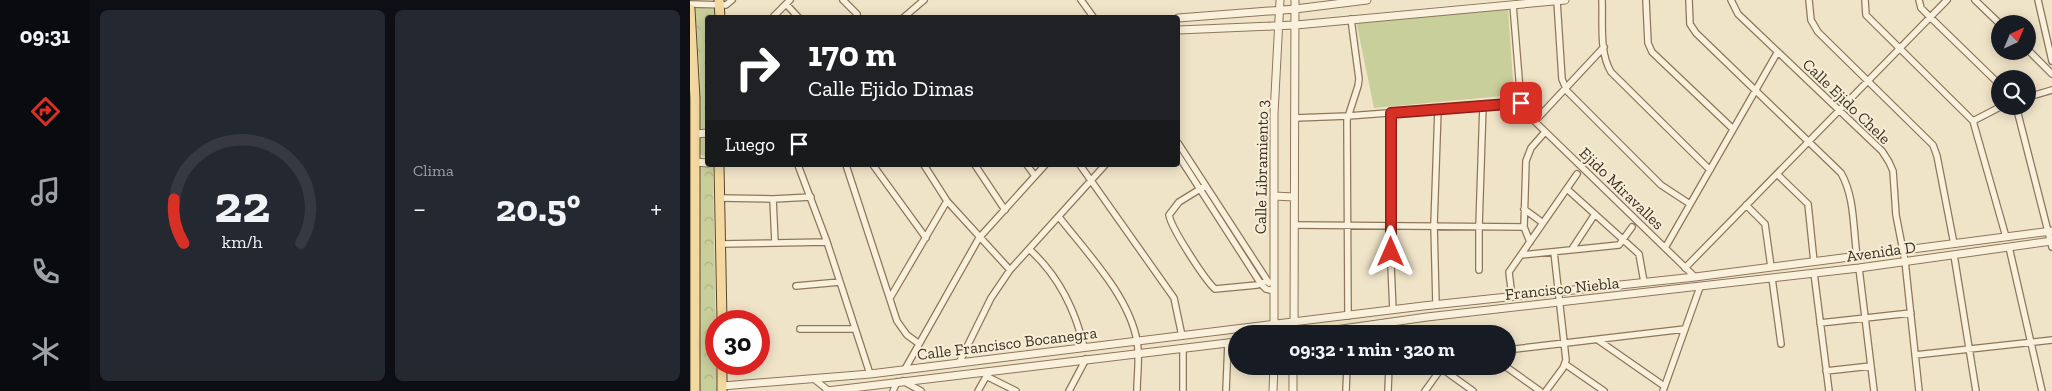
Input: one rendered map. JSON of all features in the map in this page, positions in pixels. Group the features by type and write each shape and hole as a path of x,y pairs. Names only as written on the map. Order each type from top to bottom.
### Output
{"main road":[{"path":"690,10 694,162 693,354 695,391"},
{"path":"719,167 722,310"},
{"path":"722,375 722,389"}],"street":[{"path":"690,4 719,3 726,5 732,0"},
{"path":"843,0 856,14"},
{"path":"906,15 924,0"},
{"path":"1081,0 1091,15"},
{"name":"Calle Libramiento 3","path":"1275,324 1272,286 1274,114 1280,0"},
{"name":"Calle Libramiento 3","path":"1294,323 1295,0"},
{"path":"1180,18 1295,9 1367,0"},
{"path":"1180,30 1296,25 1565,0"},
{"path":"1602,0 1604,47 1606,60 1611,72 1710,170"},
{"path":"1646,0 1648,43 1652,52 1733,129"},
{"path":"1689,0 1691,27 1841,173 1847,183 1857,256"},
{"name":"Calle Ejido Chele","path":"1731,0 1738,14 1882,152 1889,162 1893,171 1896,215 1905,261 1919,391"},
{"path":"1809,0 1813,26 1933,145 1954,244"},
{"path":"1865,0 1866,15 1973,121 2006,236"},
{"path":"1919,0 1921,8 1991,76"},
{"path":"1685,268 1947,0"},
{"path":"1975,0 1991,15"},
{"path":"2038,0 2052,61"},
{"path":"1557,1 1562,78 1565,88 1661,185 1690,204"},
{"path":"775,15 788,2 797,15"},
{"path":"1295,118 1348,116 1521,103 1514,5"},
{"path":"1087,10 1088,15"},
{"path":"1348,316 1348,116 1358,86 1351,19"},
{"path":"1534,121 1604,47"},
{"path":"1665,248 1777,53"},
{"path":"2036,58 2052,74"},
{"path":"2036,94 2052,90"},
{"name":"Ejido Miravalles","path":"1521,103 1524,111 1694,277"},
{"path":"1479,270 1484,105"},
{"path":"1436,304 1434,225 1438,109"},
{"path":"1973,121 1991,112"},
{"path":"1391,113 1393,310"},
{"path":"2018,115 2052,243"},
{"path":"1530,242 1524,227 1526,161 1531,148 1545,132"},
{"path":"692,133 705,133"},
{"path":"1180,147 1202,187 1261,284 1266,289 1272,286"},
{"path":"1180,158 1272,286"},
{"path":"694,162 705,163"},
{"path":"799,167 840,282 870,374"},
{"path":"847,167 902,329 918,343"},
{"path":"874,167 926,238"},
{"path":"925,167 947,201 1010,270"},
{"path":"976,167 1005,210"},
{"path":"1028,167 1035,176"},
{"path":"905,369 979,238 1043,167"},
{"path":"1081,167 1174,298 1182,336"},
{"path":"959,363 992,298 1010,270 1103,167"},
{"path":"1512,297 1510,272 1577,174"},
{"path":"1777,174 1808,204 1814,262"},
{"path":"1202,187 1178,202 1169,216 1181,240 1215,289 1261,284 1272,286"},
{"path":"1568,188 1639,254 1644,282"},
{"path":"1274,196 1294,197"},
{"path":"720,198 810,198"},
{"path":"773,199 776,243"},
{"path":"890,298 947,201"},
{"path":"1746,205 1766,227 1771,267"},
{"path":"1524,209 1543,223"},
{"path":"1572,249 1596,214"},
{"path":"1059,217 1102,272 1128,311 1138,340 1137,391"},
{"path":"1294,225 1524,227"},
{"path":"1522,255 1619,245 1632,227"},
{"name":"Avenida D","path":"1694,277 2050,231"},
{"path":"721,244 826,242"},
{"name":"Avenida D","path":"1700,287 2052,243"},
{"path":"2008,247 2042,391"},
{"path":"1029,249 1046,265 1066,296 1078,322 1084,347"},
{"path":"1546,391 1565,364 1554,252"},
{"path":"1954,255 1976,391"},
{"path":"1858,268 1874,391"},
{"path":"1814,273 1829,391"},
{"name":"Francisco Niebla","path":"1348,316 1559,290 1694,277"},
{"path":"1772,278 1781,344"},
{"path":"796,286 840,282"},
{"path":"1598,340 1663,389 1700,287"},
{"name":"Francisco Niebla","path":"1381,325 1427,317 1700,287"},
{"path":"1820,323 1910,313"},
{"name":"Calle Francisco Bocanegra","path":"722,389 870,374 1348,316"},
{"path":"800,328 854,328"},
{"path":"1516,349 1685,329"},
{"path":"1915,355 2052,340"},
{"path":"1226,391 1228,343"},
{"name":"Calle Francisco Bocanegra","path":"828,391 900,381 987,373 1139,352 1228,343"},
{"path":"1183,348 1183,391"},
{"path":"1068,391 1086,359"},
{"path":"1565,364 1604,391"},
{"path":"1826,371 1871,366"},
{"path":"978,391 987,373 1016,391"},
{"path":"1516,374 1540,391"},
{"path":"1274,375 1274,391"},
{"path":"1293,375 1293,391"},
{"path":"1346,391 1347,375"},
{"path":"1388,391 1389,375"},
{"path":"1425,391 1436,375"},
{"path":"1452,375 1473,391"},
{"path":"814,379 828,391"},
{"path":"893,391 900,381 921,391"}],"green space":[{"path":"695,7 716,9 717,15 705,15 705,132 699,130 700,77"},
{"path":"1508,8 1514,95 1374,108 1356,21"},
{"path":"705,135 705,157 700,154 699,142 701,137"},
{"path":"699,166 705,166 713,167 716,310 705,310 705,375 717,375 717,391 697,391"}],"route":[{"path":"1391,252 1391,113 1521,103"}]}
